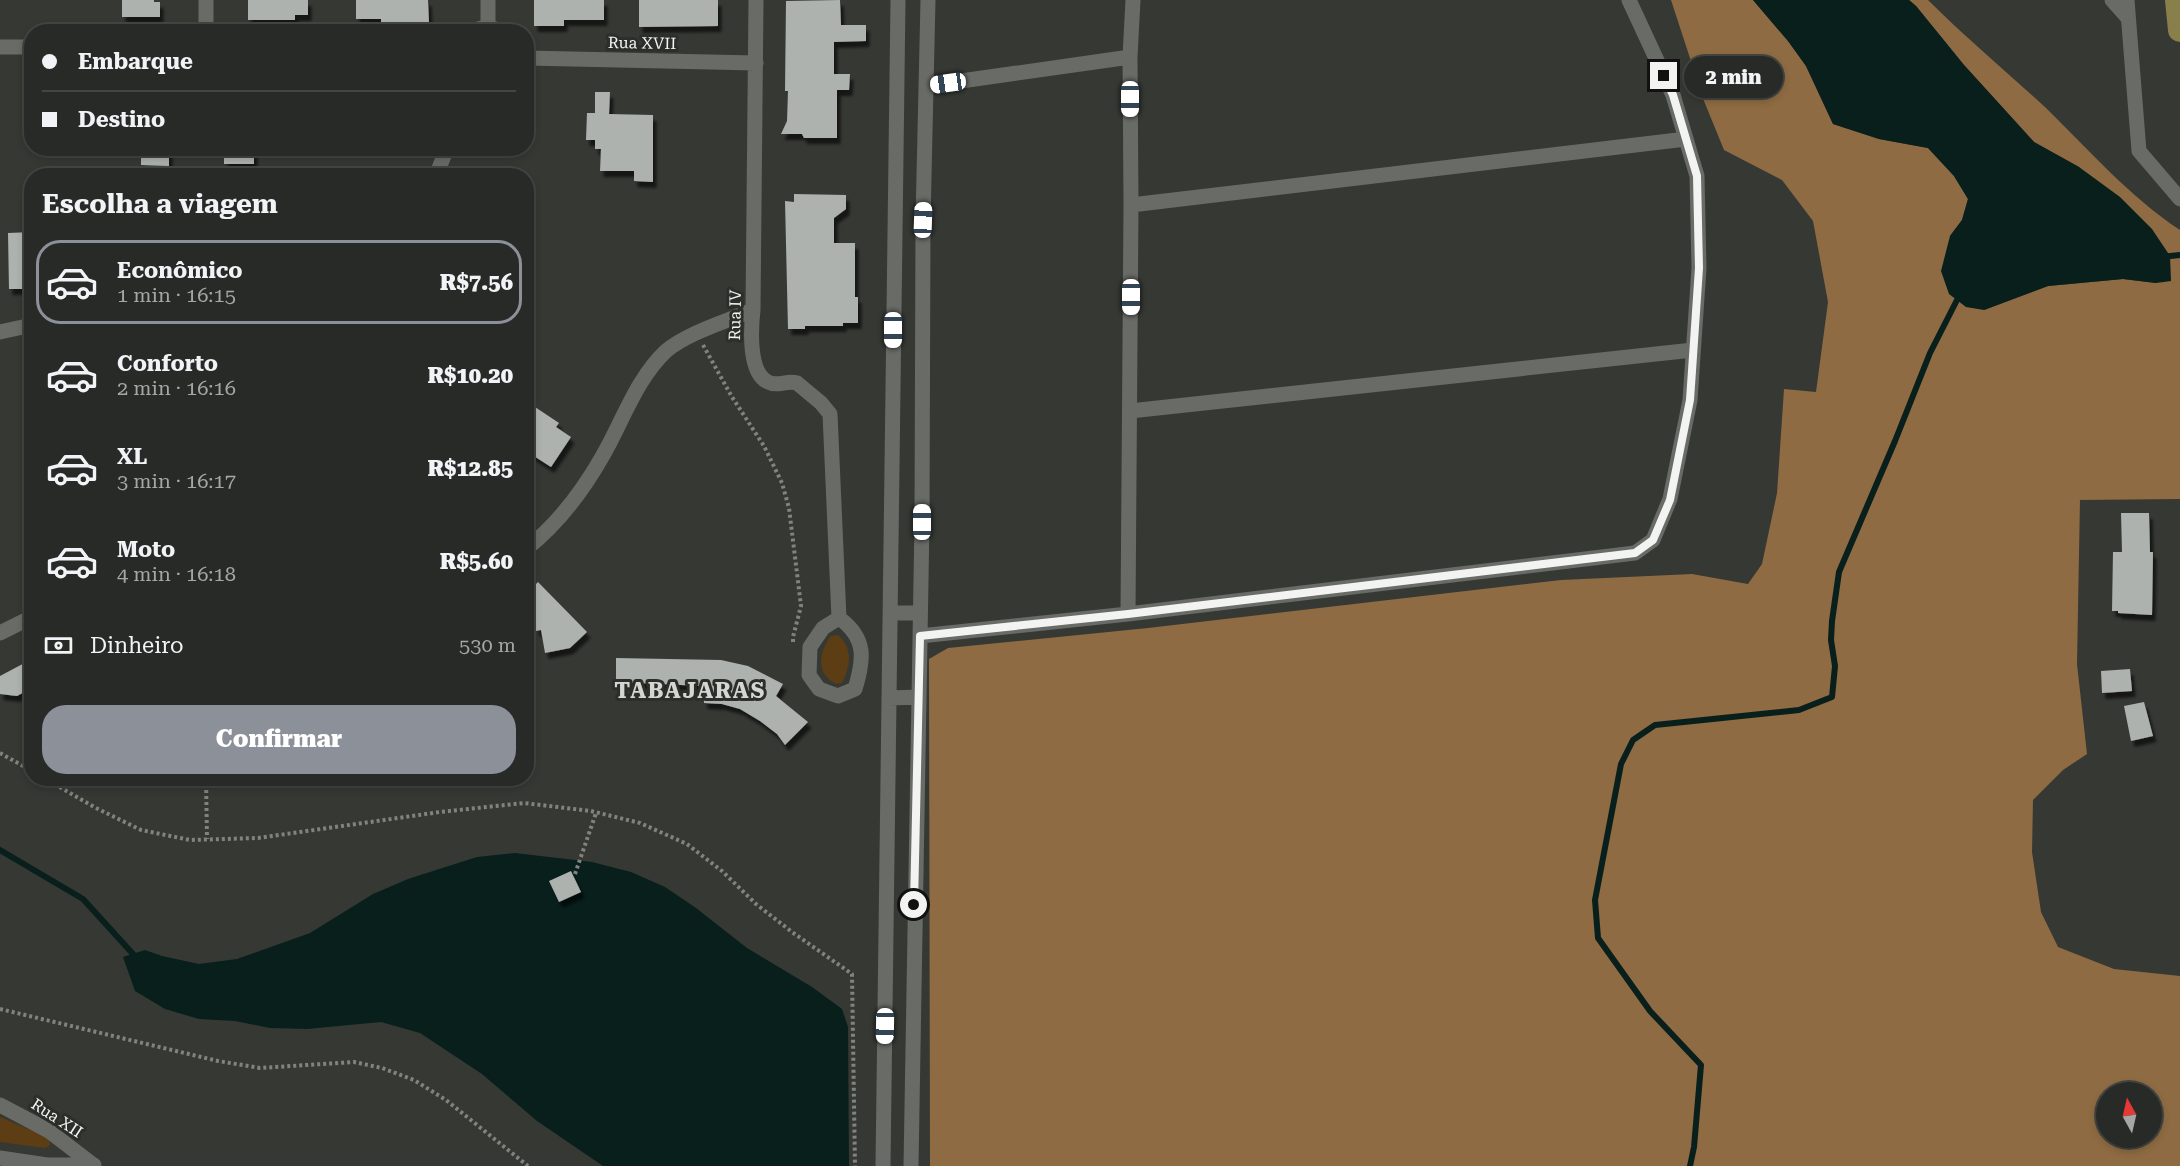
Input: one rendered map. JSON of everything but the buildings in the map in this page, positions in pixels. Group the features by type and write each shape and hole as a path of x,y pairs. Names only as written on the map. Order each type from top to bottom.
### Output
{"main road":[{"path":"2178,0 2180,30"}],"street":[{"path":"206,0 206,24"},
{"path":"488,0 493,24"},
{"name":"Rua IV","path":"756,0 751,344 753,357 765,380 772,384 793,381 822,403 830,414 839,618"},
{"path":"883,1166 898,0"},
{"path":"911,1166 927,0"},
{"path":"1128,614 1132,0"},
{"path":"920,636 1128,614 1635,553 1653,540 1670,500 1690,400 1699,268 1697,176 1673,95 1629,0"},
{"path":"2112,0 2128,18"},
{"path":"2127,0 2139,151 2180,198"},
{"path":"0,47 24,47"},
{"path":"926,86 1130,57"},
{"name":"Rua XVII","path":"534,58 756,63"},
{"path":"1131,205 1686,139"},
{"path":"534,542 561,517 582,490 603,457 647,375 667,350 697,334 753,310"},
{"path":"0,332 24,327"},
{"path":"0,342 24,329"},
{"path":"1130,411 1693,350"},
{"path":"890,614 920,613"},
{"path":"839,618 851,627 860,645 862,666 855,688 838,696 819,688 809,675 810,647 823,628 839,618"},
{"path":"0,633 24,621"},
{"path":"889,698 919,697"},
{"name":"Rua XII","path":"0,1105 49,1131 96,1165"},
{"path":"0,1158 47,1165 96,1165"}],"path":[{"path":"697,334 732,397 764,446 782,483 789,508 801,606 793,637 793,652"},
{"path":"0,753 24,766"},
{"path":"58,786 141,830 190,840 258,838 440,812 524,803 596,813 640,823 687,844 722,871 756,904 852,974 855,1166"},
{"path":"206,786 207,839"},
{"path":"575,874 596,813"},
{"path":"0,1009 218,1061 260,1068 354,1062 382,1068 414,1080 446,1100 528,1166"}],"shaded area":[{"path":"1671,0 1753,0 1806,66 1833,124 1879,139 1928,148 1954,176 1968,199 1962,220 1950,236 1984,310 2048,286 2123,279 2156,283 2079,167 2034,142 1909,0 1928,0 2047,109 2127,188 2180,230 2180,499 2080,500 2077,664 2087,754 2063,770 2033,800 2032,852 2041,912 2058,947 2114,969 2180,976 2180,1166 930,1166 929,659 948,648 1148,628 1561,580 1692,574 1748,584 1762,564 1777,493 1784,389 1816,392 1828,302 1813,221 1782,180 1724,150 1704,101"},
{"path":"838,635 846,646 849,658 842,683 836,684 825,675 821,662 827,642 831,636"},
{"path":"0,1117 49,1138 50,1145 45,1148 0,1142"}],"water":[{"path":"1753,0 1909,0 2034,142 2079,167 2120,197 2152,229 2170,256 2171,281 2156,283 2123,279 2048,286 1984,310 1966,307 1949,294 1941,271 1950,236 1962,220 1968,199 1954,176 1928,148 1879,139 1833,124 1806,66"},
{"path":"515,853 592,862 631,872 665,887 747,948 812,987 842,1009 848,1027 849,1166 603,1166 537,1121 482,1074 420,1033 381,1022 307,1029 270,1028 235,1021 199,1019 165,1009 135,991 123,957 145,950 199,964 237,959 310,933 373,894 408,879 477,857"}],"waterway":[{"path":"2170,256 2180,255"},
{"path":"1690,1166 1694,1147 1701,1065 1650,1011 1598,938 1595,900 1621,764 1633,740 1655,725 1799,710 1832,697 1835,666 1831,640 1832,621 1839,572 1930,353 1957,300"},
{"path":"0,850 83,899 133,954"}],"district":[{"name":"TABAJARAS","path":"690,690"}],"route":[{"path":"914,905 920,636 1128,614 1635,553 1653,540 1670,500 1690,400 1699,268 1697,176 1673,95 1664,76"}]}
